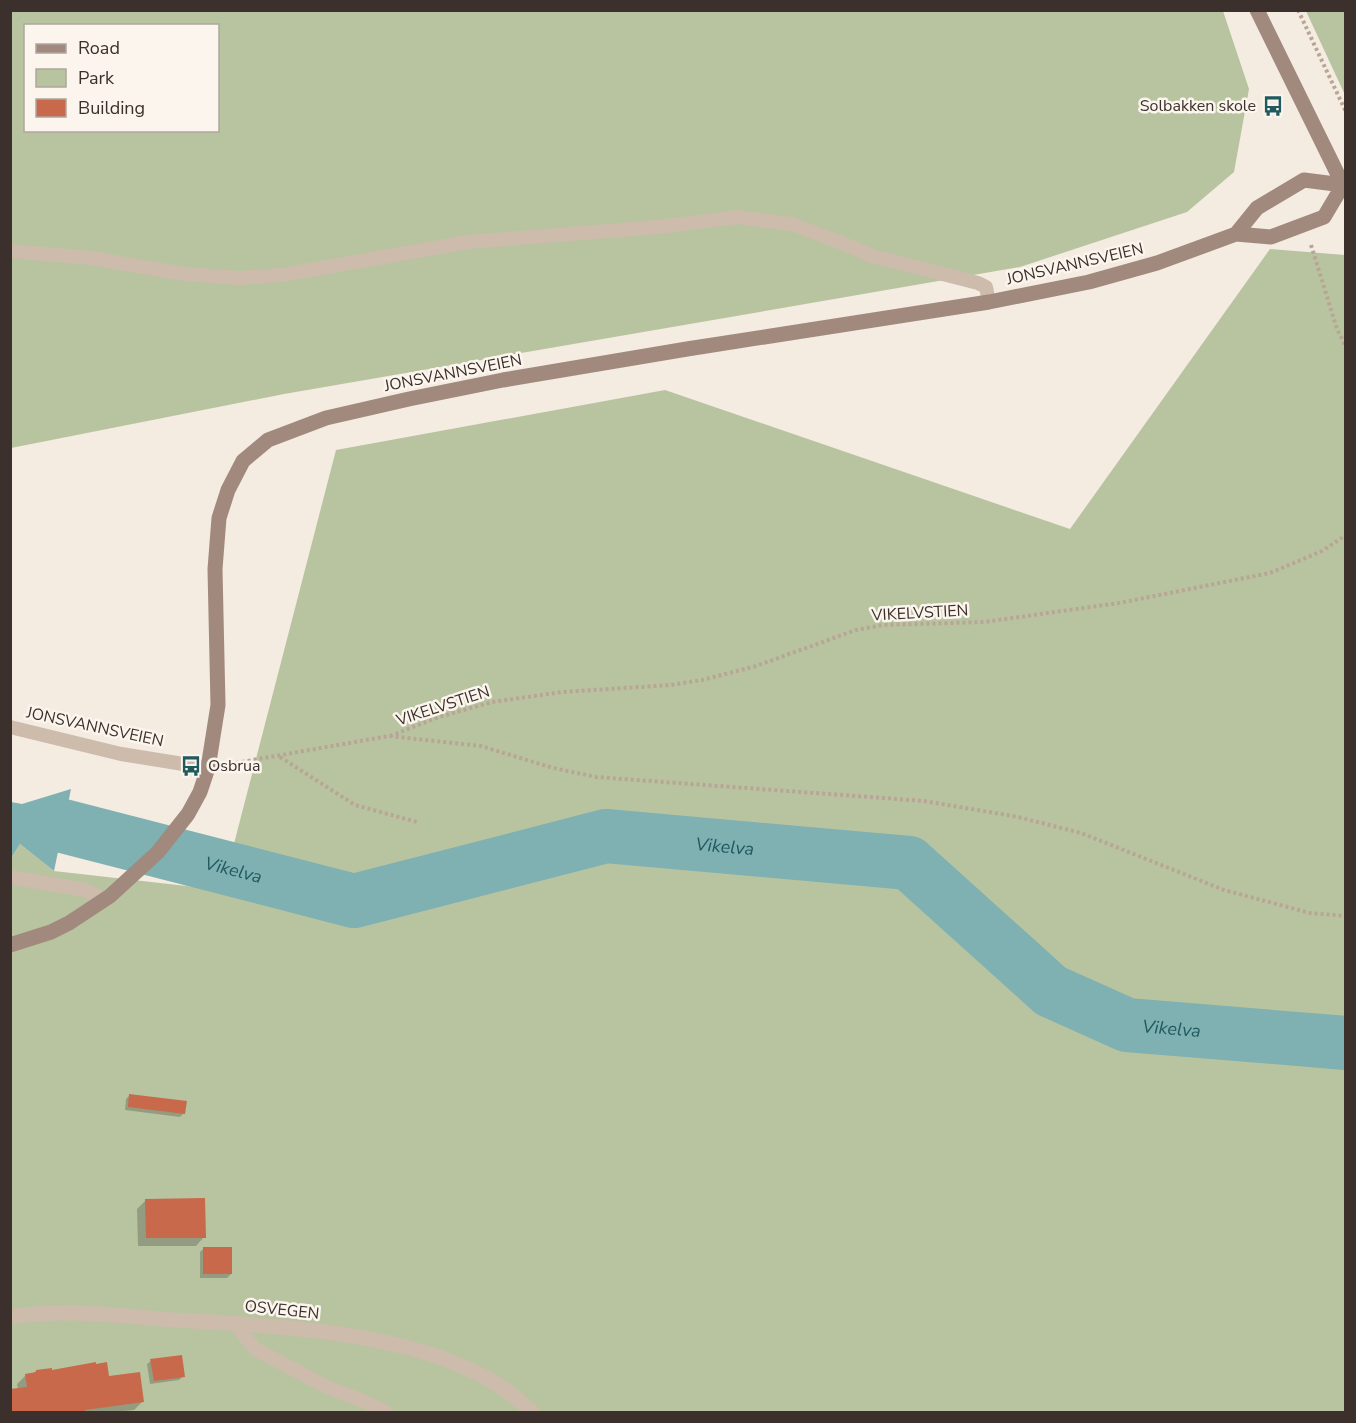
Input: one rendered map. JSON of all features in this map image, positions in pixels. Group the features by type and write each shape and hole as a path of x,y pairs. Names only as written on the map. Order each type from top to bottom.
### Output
{"main road":[{"path":"1257,10 1343,185"},
{"path":"1236,234 1257,208 1304,180 1343,185"},
{"name":"JONSVANNSVEIEN","path":"10,945 51,932 106,900 158,852 188,814 200,792 208,768 218,705 215,569 219,518 228,490 243,462 268,440 326,418 503,380 989,302 1122,274 1236,234 1271,237 1305,225 1324,217 1343,185"}],"street":[{"name":"OSVEGEN","path":"10,1317 100,1313 275,1326 361,1338 431,1355 473,1372 511,1394 532,1413"}],"lane":[{"name":"JONSVANNSVEIEN","path":"10,251 91,258 184,274 239,278 282,275 468,242 737,217 792,224 872,256 978,283 986,287 989,302"},
{"name":"JONSVANNSVEIEN","path":"10,727 121,754 208,768"},
{"path":"10,877 85,890 106,900"},
{"path":"235,1324 255,1349 386,1413"}],"path":[{"path":"1298,10 1346,112"},
{"path":"1305,225 1319,273 1346,347"},
{"name":"VIKELVSTIEN","path":"208,768 389,736 439,717 492,702 562,692 671,686 702,680 756,666 856,630 883,625 984,622 1119,603 1270,573 1322,551 1346,535"},
{"name":"VIKELVSTIEN","path":"389,736 480,746 553,768 596,777 891,798 1018,817 1081,833 1224,890 1310,914 1346,916"},
{"path":"279,756 355,805 417,822"}],"green space":[{"path":"11,11 1223,11 1249,89 1234,172 1187,212 1020,267 284,394 11,448"},
{"path":"1306,11 1345,11 1345,95"},
{"path":"1270,249 1345,255 1345,1412 11,1412 11,858 20,844 54,871 222,890 336,450 665,390 1070,529"}],"water":[{"path":"71,789 54,871 20,844 11,858 11,802 22,804"}],"building":[{"path":"129,1094 187,1101 185,1114 128,1107"},
{"path":"205,1198 206,1238 146,1238 145,1199"},
{"path":"203,1247 232,1247 232,1274 203,1274"},
{"path":"182,1355 185,1377 154,1381 150,1359"},
{"path":"96,1362 96,1364 107,1362 109,1376 140,1372 144,1402 85,1410 85,1412 10,1412 10,1389 27,1387 25,1374 36,1372 36,1370 52,1368 52,1370"}],"waterway":[{"name":"Vikelva","path":"63,826 354,901 606,836 909,863 1051,991 1127,1025 1346,1043"}],"place":[{"name":"Solbakken skole","path":"1273,106"},
{"name":"Osbrua","path":"191,766"}]}
